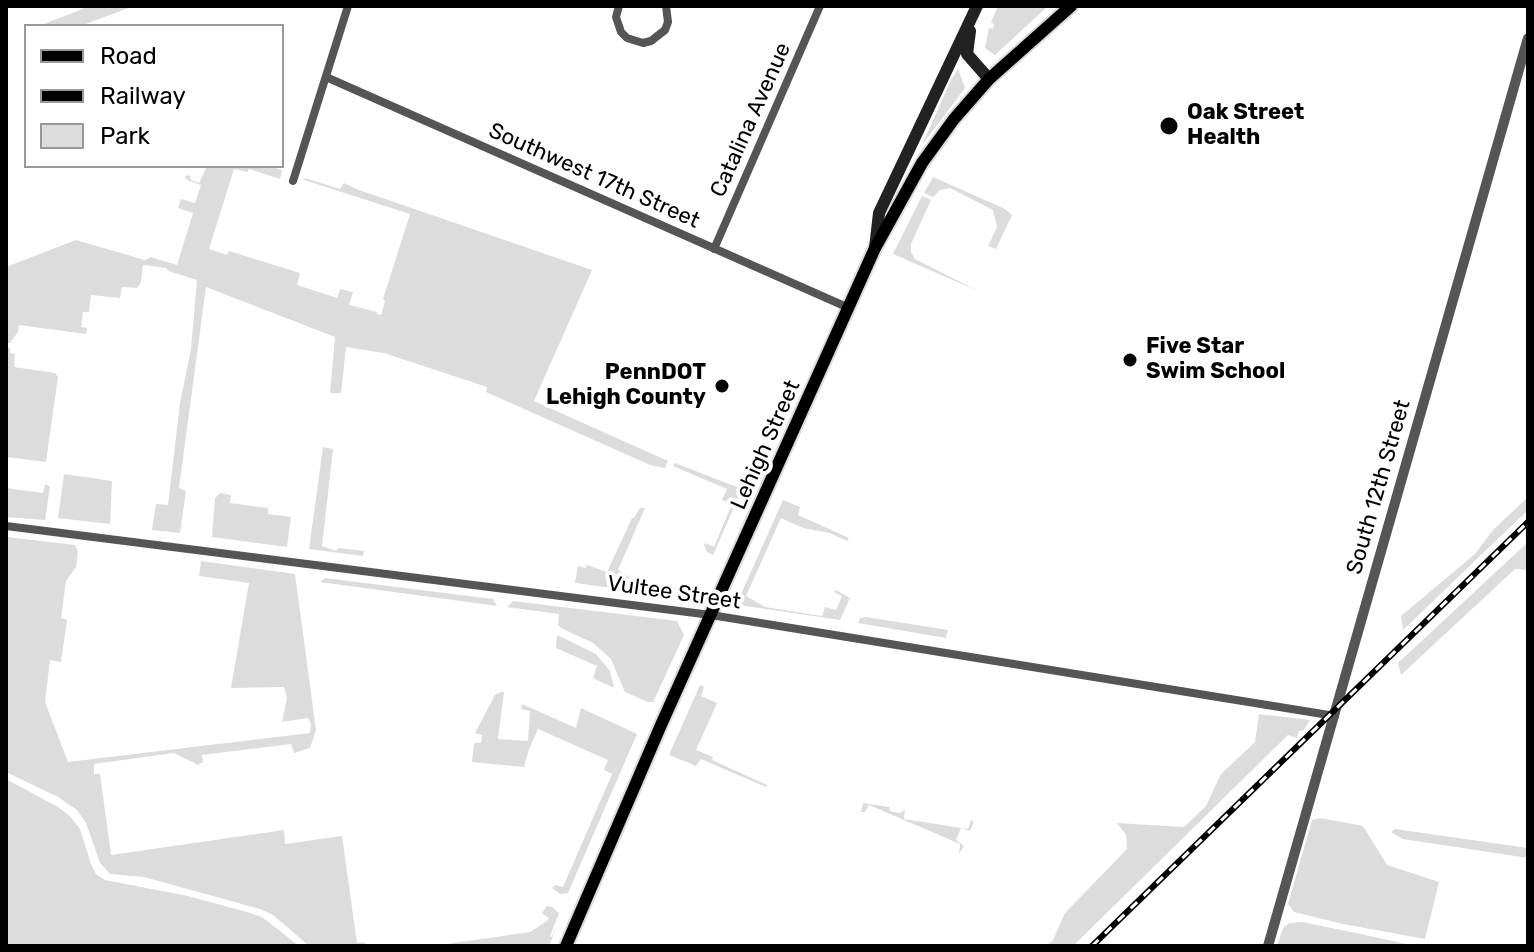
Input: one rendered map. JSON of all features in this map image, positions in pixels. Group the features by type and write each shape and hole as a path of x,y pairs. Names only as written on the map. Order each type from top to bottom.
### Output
{"main road":[{"path":"977,6 967,54 989,79"},
{"path":"875,248 879,213 977,6"},
{"name":"Lehigh Street","path":"566,946 875,248 922,163 954,119 989,79 1071,6"}],"street":[{"path":"293,181 348,6"},
{"path":"619,6 616,17 621,32 634,42 643,43 665,30 668,22 666,6"},
{"name":"Catalina Avenue","path":"714,249 820,6"},
{"name":"South 12th Street","path":"1268,946 1528,38"},
{"name":"Southwest 17th Street","path":"326,77 849,308"},
{"name":"Vultee Street","path":"6,526 711,615 1335,716"}],"green space":[{"path":"90,6 134,6 85,24 44,24"},
{"path":"998,6 1048,6 995,55 985,48"},
{"path":"958,69 965,88 922,145 951,80"},
{"path":"206,168 276,168 282,170 280,179 249,169 247,172 234,169 209,249 227,255 229,251 300,273 297,285 337,298 340,289 353,292 349,305 381,315 383,299 410,214 305,178 340,189 344,183 592,270 534,401 668,461 665,468 650,465 486,392 487,387 384,353 346,347 341,393 330,393 335,337 206,287 179,488 186,491 180,533 152,530 156,504 168,505 180,403 191,349 197,280 168,271 167,268 143,265 137,288 122,287 120,298 91,295 89,312 83,312 81,327 87,328 86,334 19,325 18,332 10,343 6,343 6,267 76,240 145,260 151,257 177,265 193,213 178,208 181,199 195,203 201,185 187,180 185,176 190,175 191,180 199,183"},
{"path":"933,177 1012,215 996,249 988,246 997,227 993,210 950,188 940,190 933,197 924,193"},
{"path":"922,196 931,200 911,244 915,259 978,291 893,254"},
{"path":"6,347 15,354 14,367 55,373 58,377 46,462 6,457"},
{"path":"323,447 333,449 322,546 336,551 338,548 364,551 363,556 309,549"},
{"path":"675,463 742,489 713,555 707,552 704,545 714,547 732,504 722,500 727,489 673,466"},
{"path":"64,474 112,481 110,524 58,518"},
{"path":"45,484 50,487 45,520 6,517 6,488 43,493"},
{"path":"220,493 231,495 230,503 268,508 268,514 291,517 287,547 212,537 215,498"},
{"path":"1528,497 1528,510 1403,630 1401,616 1475,554 1493,530"},
{"path":"783,500 800,507 798,515 849,538 847,541 781,518 746,596 765,607 822,616 825,607 836,610 842,596 834,592 836,590 850,598 840,620 739,605 738,601"},
{"path":"640,508 645,508 618,570 629,577 627,590 575,583 578,566 586,568 587,565 607,572 632,518"},
{"path":"6,537 75,545 78,551 76,567 66,581 61,618 67,620 61,662 50,660 45,702 68,762 310,733 308,718 282,722 287,698 284,687 231,688 249,583 199,576 201,561 295,574 316,730 310,748 294,753 291,744 202,755 203,762 198,765 174,753 94,764 94,774 100,774 111,855 284,830 285,844 342,836 357,943 364,942 368,946 309,946 273,915 260,909 144,877 110,874 100,863 86,823 77,810 58,797 6,772"},
{"path":"1528,542 1528,570 1515,569 1401,675 1398,663"},
{"path":"325,578 493,599 497,606 320,582"},
{"path":"513,601 677,621 684,635 653,702 648,702 625,692 611,659 593,643 561,628 558,625 559,614 507,607"},
{"path":"860,618 948,630 946,638 858,623"},
{"path":"557,635 596,654 610,671 614,688 593,678 597,666 556,648"},
{"path":"700,685 704,687 701,696 717,703 696,750 766,787 701,759 696,766 669,755"},
{"path":"504,692 498,739 528,741 530,711 521,709 522,704 576,728 581,708 637,734 568,893 560,894 552,888 556,885 563,887 612,774 604,770 608,760 538,729 524,767 472,762 474,743 481,743 482,735 475,733 495,695"},
{"path":"1259,714 1310,720 1304,730 1299,731 1297,738 1288,735 1073,946 1046,946 1053,940 1065,913 1127,849 1126,835 1117,823 1184,827 1206,806 1221,774 1255,742"},
{"path":"6,779 70,816 80,829 96,874 105,880 188,896 262,917 299,946 6,946"},
{"path":"863,803 889,807 890,811 900,813 905,809 904,819 968,829 971,820 974,822 970,831 961,828 956,840 964,846 959,854 960,844 869,805 865,812 861,812"},
{"path":"1320,818 1363,826 1387,865 1439,882 1425,939 1294,912 1288,904 1312,820"},
{"path":"1395,829 1528,848 1528,858 1403,839 1391,832"},
{"path":"547,906 559,913 550,936 560,919 549,946 433,946 530,932 549,918 542,913"},
{"path":"1302,922 1415,946 1277,946 1283,928 1289,923"}],"railway":[{"path":"1092,946 1528,522"}],"place":[{"name":"Oak Street Health","path":"1169,126"},
{"name":"Five Star Swim School","path":"1130,360"},
{"name":"PennDOT Lehigh County","path":"722,386"}]}
